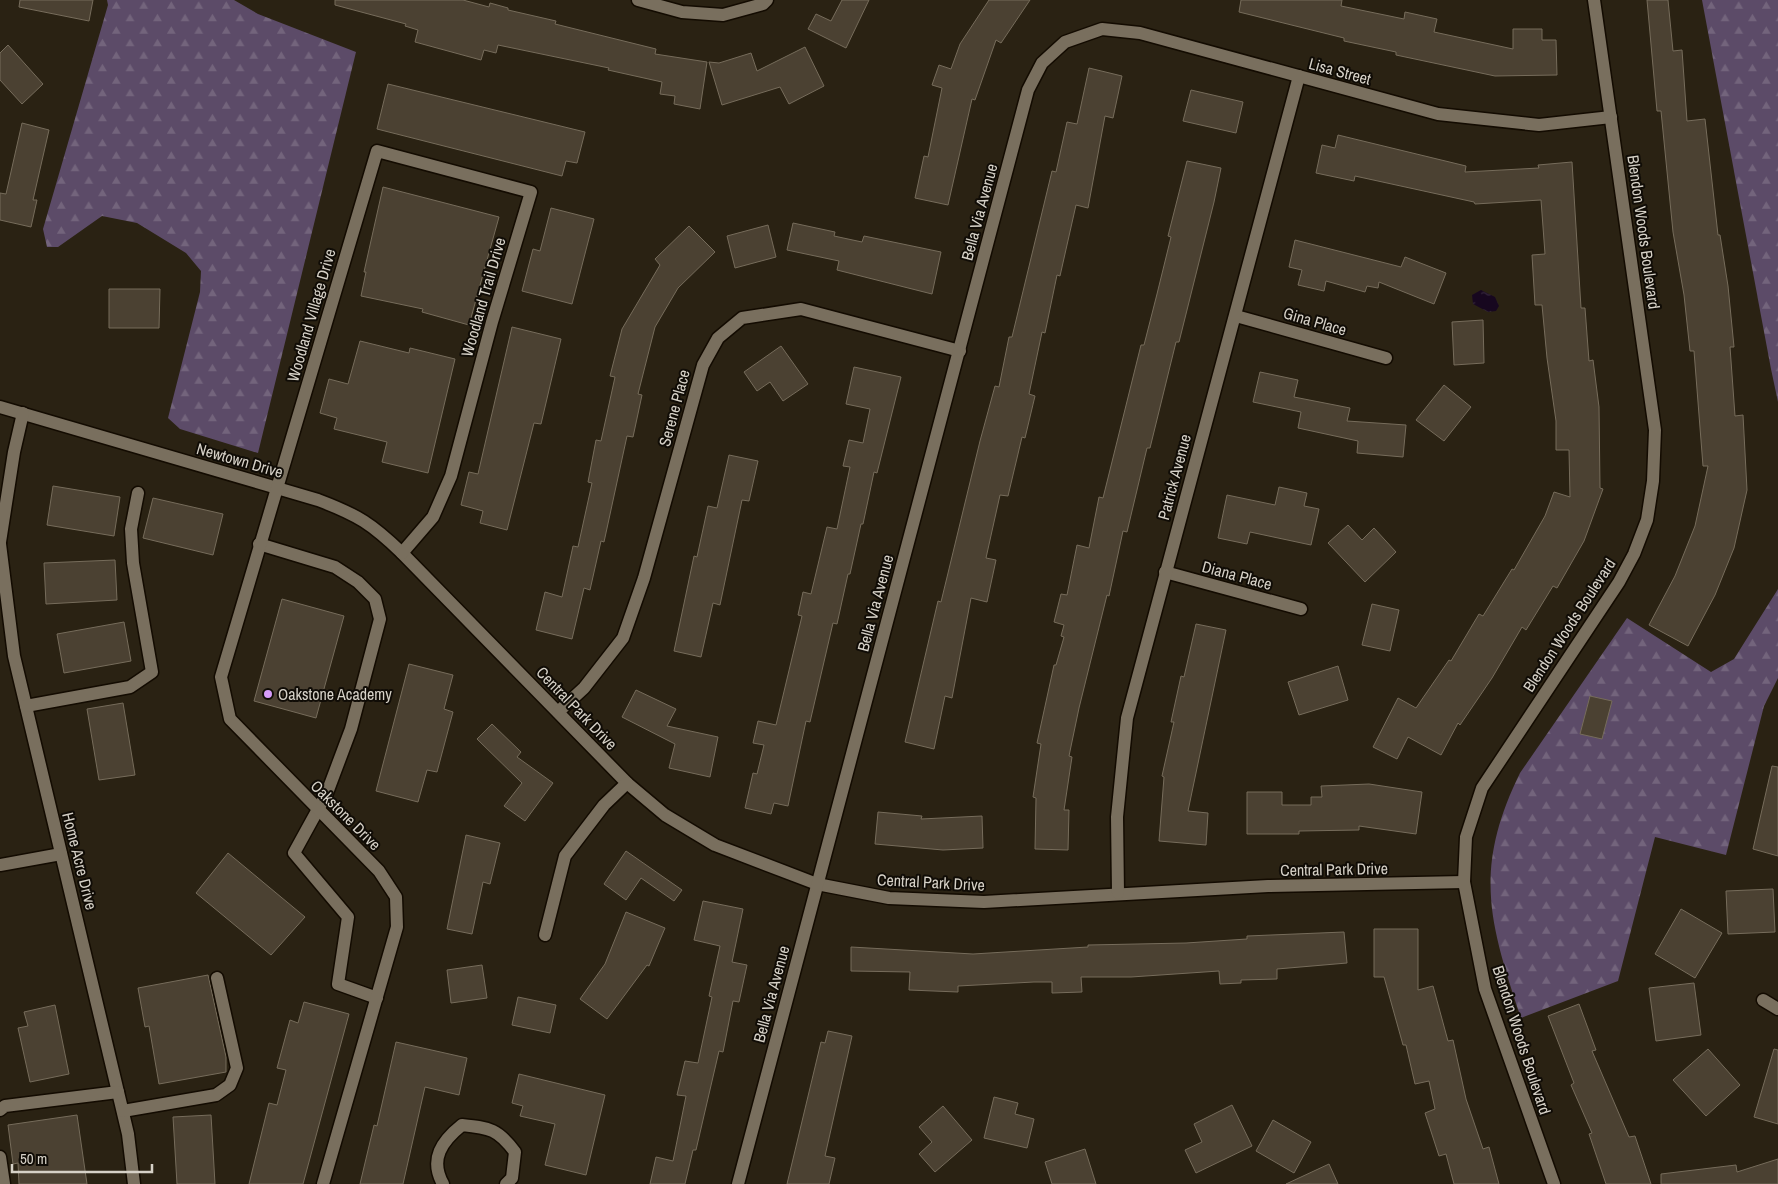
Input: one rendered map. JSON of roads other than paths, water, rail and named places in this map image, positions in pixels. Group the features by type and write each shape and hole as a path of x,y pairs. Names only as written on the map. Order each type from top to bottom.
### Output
{"street":[{"path":"638,0 682,12 723,15 765,2"},
{"name":"Blendon Woods Boulevard","path":"1554,1184 1485,988 1464,882 1466,838 1482,788 1619,582 1647,520 1653,481 1655,430 1594,0"},
{"name":"Lisa Street","path":"1065,42 1102,29 1140,33 1438,114 1540,125 1611,117"},
{"name":"Bella Via Avenue","path":"738,1184 1028,90 1042,63 1065,42"},
{"name":"Patrick Avenue","path":"1118,893 1117,817 1126,718 1236,316 1299,76"},
{"name":"Woodland Village Drive","path":"276,488 291,444 377,151"},
{"name":"Woodland Trail Drive","path":"377,151 531,192 490,331 451,476 433,517 402,553"},
{"name":"Serene Place","path":"558,712 584,688 623,638 644,578 703,365 718,338 742,318 801,309 960,351"},
{"name":"Gina Place","path":"1236,316 1386,358"},
{"name":"Newtown Drive","path":"0,407 276,488 354,513 378,529 443,595"},
{"name":"Home Acre Drive","path":"23,413 14,452 0,543 14,656 123,1111 134,1184"},
{"name":"Oakstone Drive","path":"276,488 221,677 230,719 380,871 396,897 397,927 323,1184"},
{"path":"26,706 130,687 152,672 133,563 130,529 138,492"},
{"path":"259,544 335,567 358,582 375,599 380,619 351,729 318,810 294,853 348,917 338,984 377,998"},
{"name":"Diana Place","path":"1165,572 1301,609"},
{"name":"Central Park Drive","path":"443,595 627,783 664,815 715,845 817,884 889,898 984,902 1268,886 1464,882"},
{"path":"545,935 565,856 604,805 627,783"},
{"path":"0,865 61,854"},
{"path":"123,1111 216,1095 230,1085 237,1068 217,978"},
{"path":"1764,1000 1778,1009"},
{"path":"0,1110 5,1106 118,1092"},
{"path":"443,1184 439,1176 438,1155 447,1137 462,1126 484,1127 503,1136 515,1152 512,1178 506,1184"},
{"path":"0,1156 4,1184"}],"water":[{"path":"1481,290 1495,297 1499,306 1496,311 1488,312 1473,304 1472,295"}],"place":[{"name":"Oakstone Academy","path":"268,694"}]}
